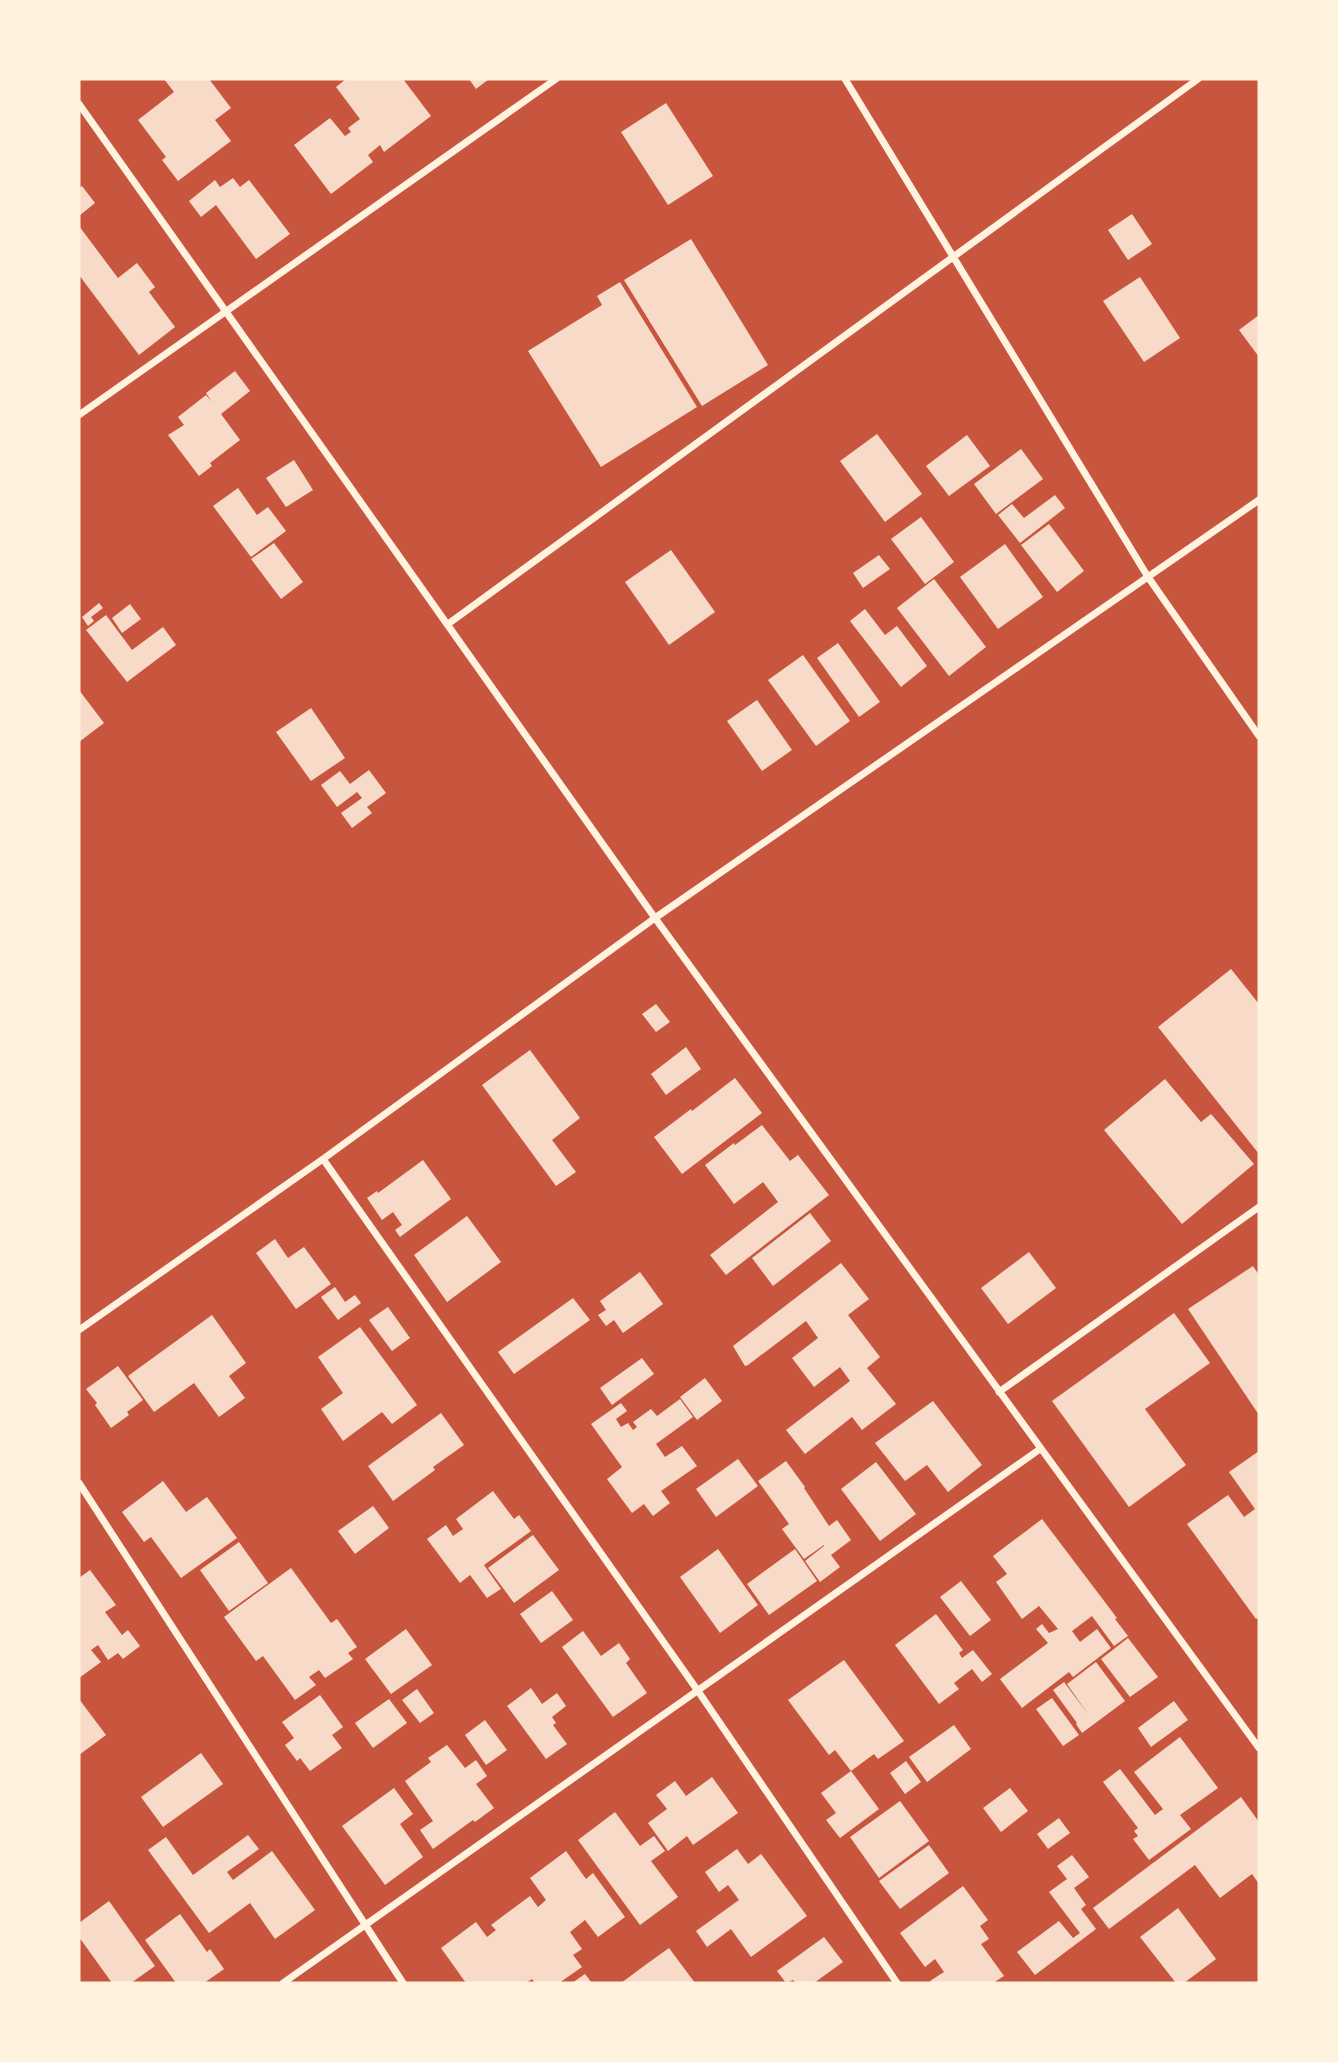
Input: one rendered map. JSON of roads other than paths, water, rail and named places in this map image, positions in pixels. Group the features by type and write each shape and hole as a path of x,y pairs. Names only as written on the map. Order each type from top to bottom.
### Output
{"street":[{"path":"79,415 556,79"},
{"path":"845,79 1148,577 1259,736"},
{"path":"448,624 1198,79"},
{"path":"79,104 655,918 1259,1748"},
{"path":"79,1330 655,918 1259,500"},
{"path":"323,1158 698,1691 897,1983"},
{"path":"999,1392 1259,1207"},
{"path":"283,1983 1040,1449"},
{"path":"79,1483 403,1983"}]}
